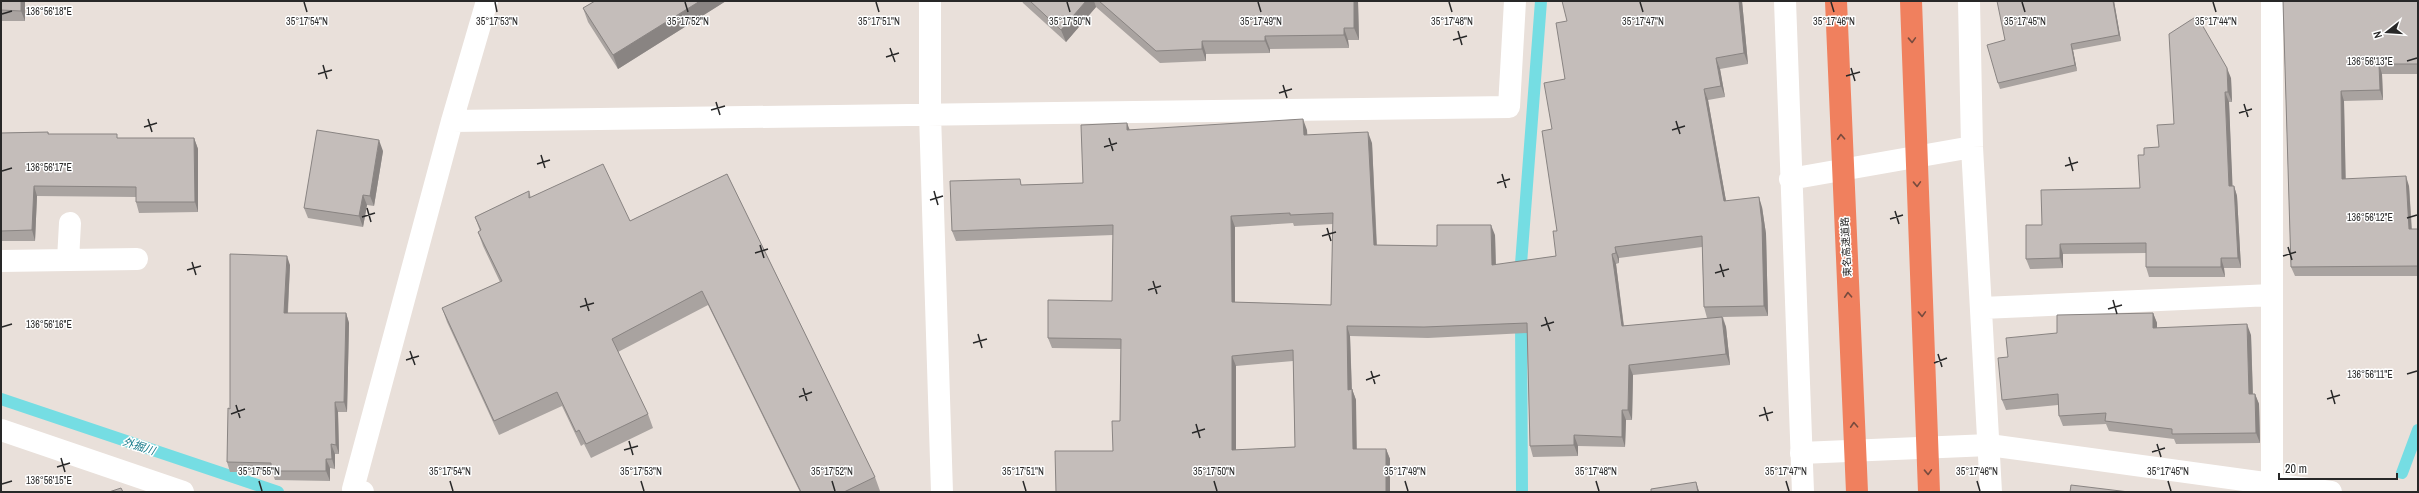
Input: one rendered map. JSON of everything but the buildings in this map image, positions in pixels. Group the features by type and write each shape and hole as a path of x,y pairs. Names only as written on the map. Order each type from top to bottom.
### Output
{"highway":[{"name":"東名高速道路","path":"1836,1 1857,492"},
{"path":"1911,1 1929,492"}],"street":[{"path":"362,492 353,490 452,121 487,1"},
{"path":"930,1 930,114 942,492"},
{"path":"452,121 930,114 1165,113 1509,107 1515,1"},
{"path":"1785,1 1790,179 1803,492"},
{"path":"1969,1 1972,147 1991,492"},
{"path":"2272,1 2272,488"},
{"path":"1790,179 1972,147"},
{"path":"68,260 70,223"},
{"path":"1,261 137,259"},
{"path":"1982,308 2272,295"},
{"path":"1,430 183,492"},
{"path":"1801,453 1989,445 2272,488 2331,492"}],"waterway":[{"path":"1520,277 1541,1"},
{"path":"1521,317 1522,492"},
{"name":"外掘川","path":"1,399 278,492"},
{"path":"2402,473 2418,430"}]}
